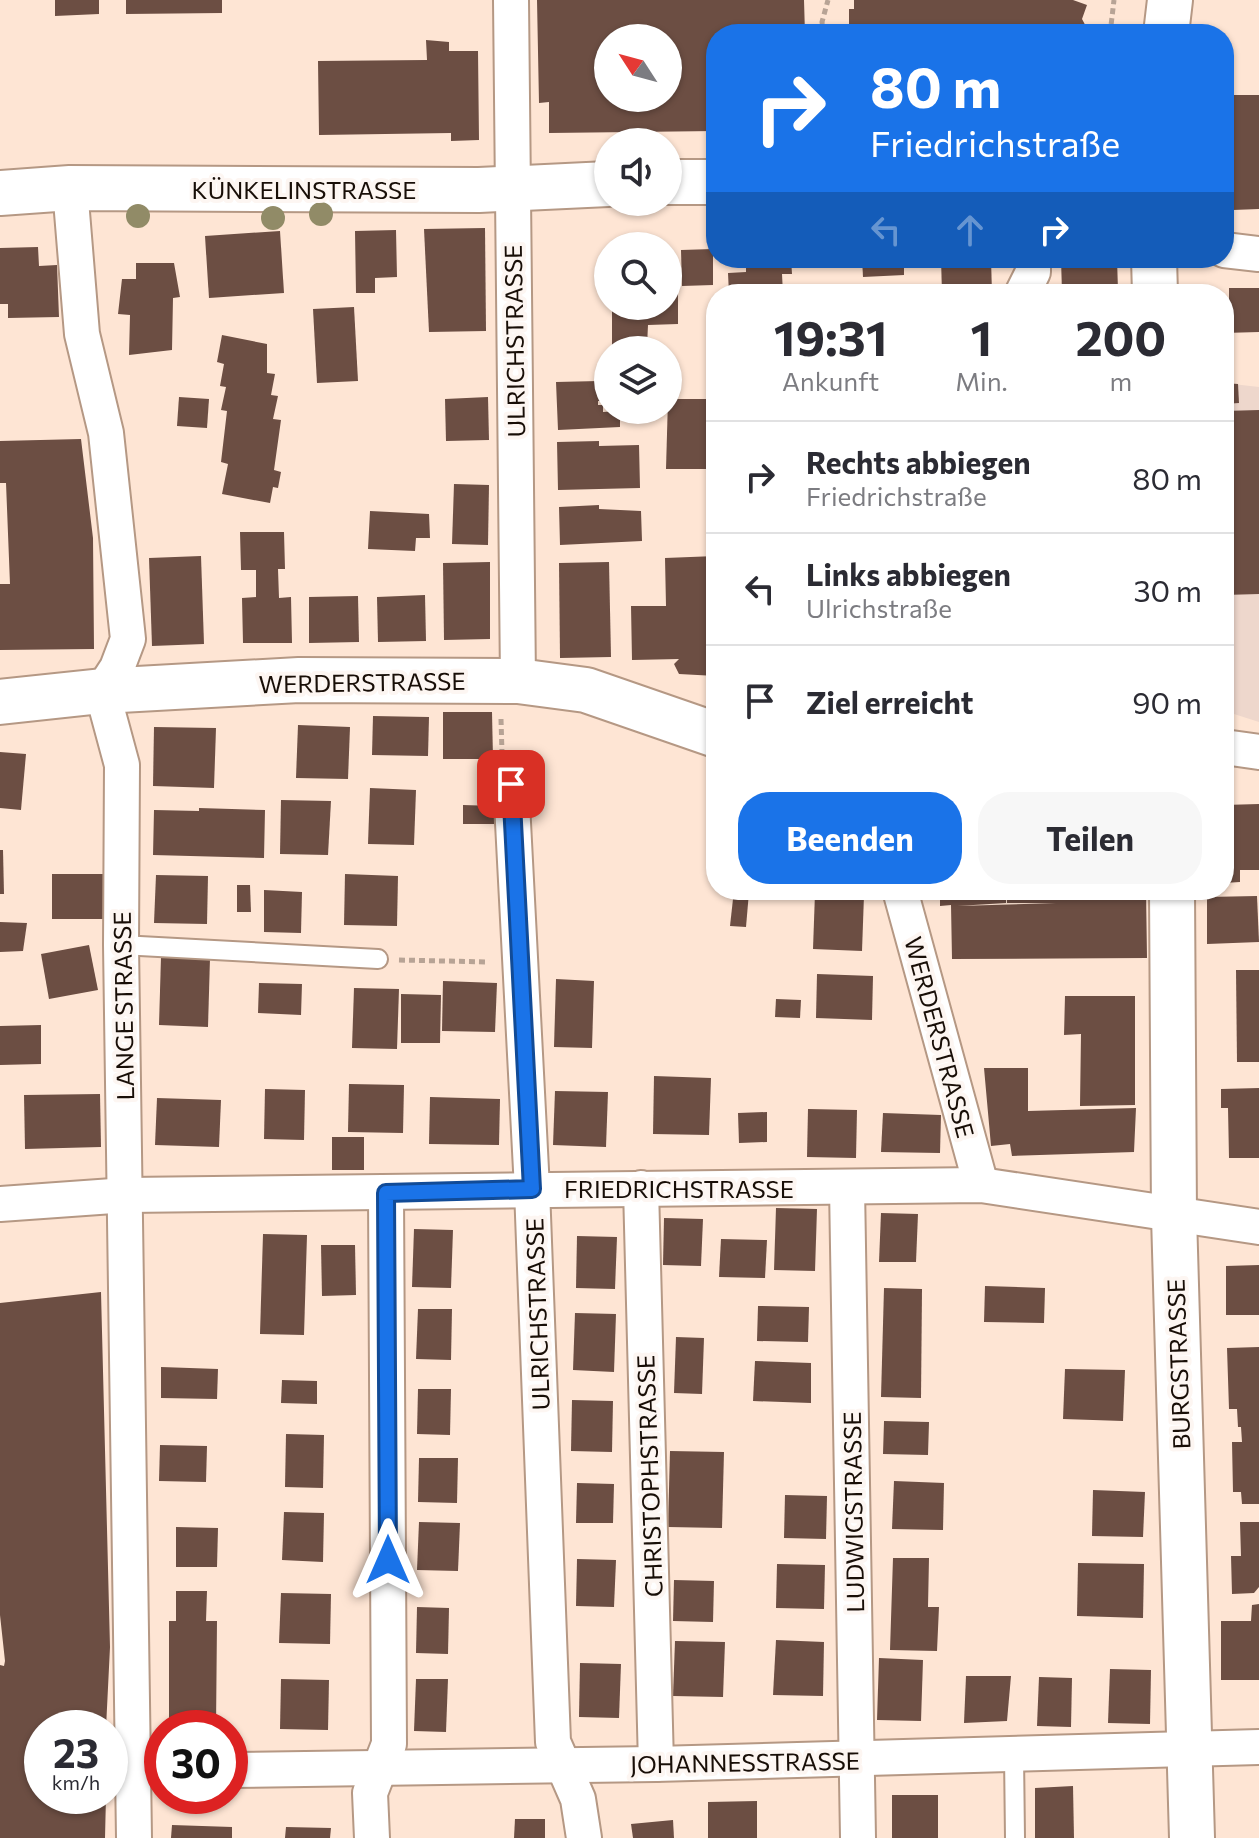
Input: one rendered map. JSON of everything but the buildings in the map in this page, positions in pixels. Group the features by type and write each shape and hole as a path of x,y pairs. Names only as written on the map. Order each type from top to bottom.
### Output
{"main road":[{"path":"1167,24 1170,0"},
{"path":"682,182 706,182"},
{"name":"KÜNKELINSTRASSE","path":"0,193 70,188 594,184"},
{"name":"WERDERSTRASSE","path":"0,702 102,691 299,680 509,681 586,690 706,732"},
{"name":"BURGSTRASSE","path":"1172,900 1174,1216 1192,1838"}],"street":[{"name":"ULRICHSTRASSE","path":"509,681 511,0"},
{"path":"70,188 82,334 106,433 128,639 117,668 102,691"},
{"path":"1234,251 1259,254"},
{"name":"LANGE STRASSE","path":"102,691 122,765 121,945 127,1195 147,1710"},
{"path":"1234,748 1259,752"},
{"name":"ULRICHSTRASSE","path":"511,784 532,1189 553,1742 578,1799 584,1838"},
{"name":"WERDERSTRASSE","path":"903,900 981,1185"},
{"name":"FRIEDRICHSTRASSE","path":"0,1204 127,1195 981,1185 1259,1227"},
{"name":"LUDWIGSTRASSE","path":"847,1187 858,1838"},
{"name":"CHRISTOPHSTRASSE","path":"641,1188 656,1764"},
{"path":"372,1838 370,1793 389,1744 386,1193"},
{"name":"JOHANNESSTRASSE","path":"248,1770 858,1760 1259,1747"},
{"name":"LANGE STRASSE","path":"134,1838 144,1793"}],"lane":[{"path":"121,945 378,959"},
{"path":"1014,1755 1015,1838"}],"path":[{"path":"822,24 828,0"},
{"path":"1111,24 1114,0"},
{"path":"509,681 502,759 511,784"},
{"path":"378,959 522,963"}],"shaded area":[{"path":"1234,384 1259,387 1259,722 1234,714"}],"route":[{"path":"388,1560 386,1193 532,1189 511,784"}]}
